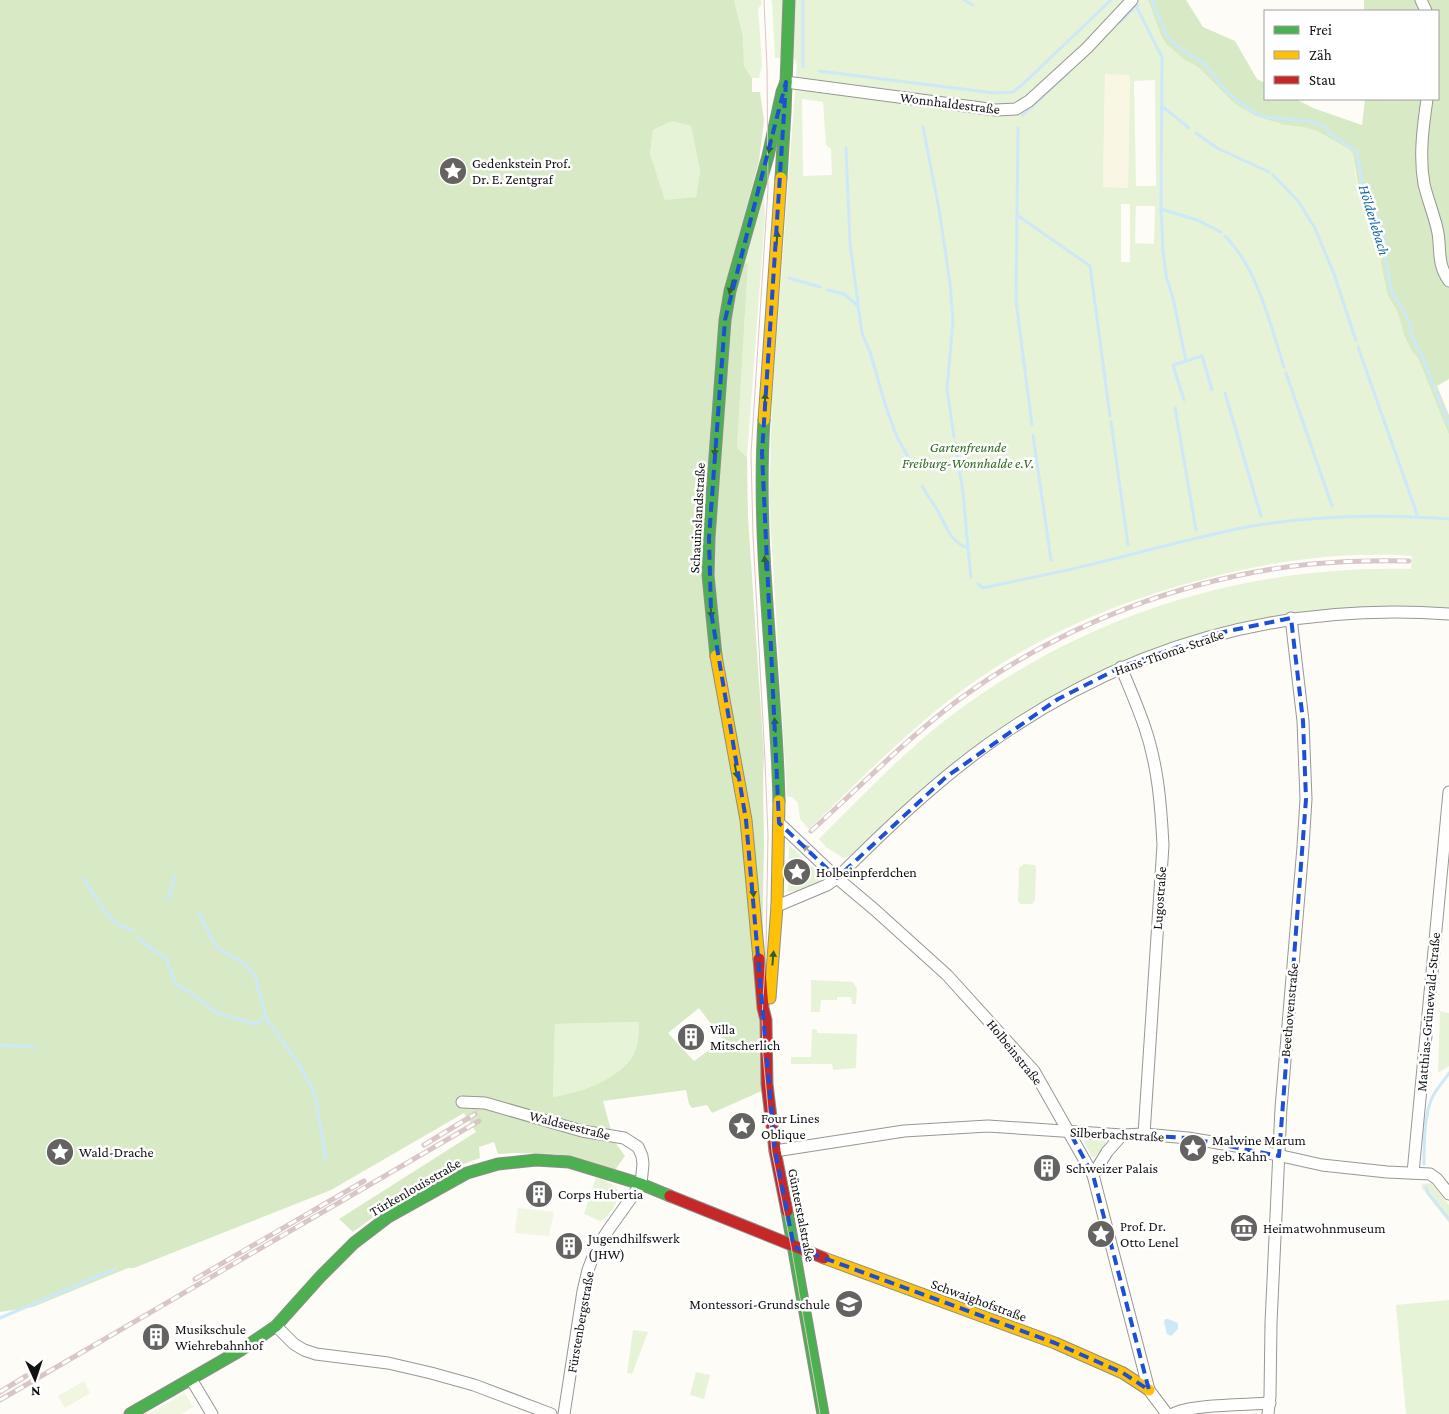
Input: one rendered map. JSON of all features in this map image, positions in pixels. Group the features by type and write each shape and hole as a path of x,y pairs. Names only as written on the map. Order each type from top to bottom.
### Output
{"main road":[{"name":"Schauinslandstraße","path":"779,823 778,774 764,544 762,453 780,204 789,0"},
{"name":"Schauinslandstraße","path":"759,960 746,820 714,645 708,574 709,538 725,320 730,291 786,82"},
{"path":"758,191 763,189 772,190 780,204"},
{"name":"Günterstalstraße","path":"779,823 777,906 769,1006 766,1020 767,1084 775,1151 823,1414"},
{"name":"Günterstalstraße","path":"759,960 763,1008 766,1020"},
{"name":"Türkenlouisstraße","path":"130,1414 248,1346 276,1326 354,1243 388,1217 467,1173 489,1166 514,1161 555,1161 583,1165 641,1184 794,1247"},
{"name":"Schwaighofstraße","path":"794,1247 1055,1344 1123,1374 1148,1390"}],"street":[{"name":"Wonnhaldestraße","path":"786,82 996,110 1016,109 1029,102 1087,48 1132,0"},
{"path":"1427,100 1422,147 1424,182 1438,233 1439,261 1449,281"},
{"name":"Hans-Thoma-Straße","path":"836,878 946,777 988,745 1058,700 1121,667 1219,633 1291,618 1348,612 1389,611 1449,614"},
{"name":"Beethovenstraße","path":"1269,1409 1281,1108 1306,798 1302,711 1291,618"},
{"name":"Lugostraße","path":"1121,667 1146,728 1153,756 1159,785 1163,845 1144,1134"},
{"name":"Matthias-Grünewald-Straße","path":"1421,1174 1449,792"},
{"name":"Holbeinstraße","path":"779,823 836,878 876,910 947,975 970,998 1034,1071 1093,1175 1148,1390 1168,1414"},
{"path":"777,906 827,885 836,878"},
{"name":"Waldseestraße","path":"462,1102 485,1102 582,1131 632,1141 638,1147 642,1156 641,1184"},
{"name":"Silberbachstraße","path":"775,1151 904,1131 988,1126 1188,1138 1242,1147 1322,1165 1421,1174"},
{"path":"1093,1175 1107,1152 1122,1134"},
{"path":"1421,1174 1437,1179 1449,1194"},
{"name":"Fürstenbergstraße","path":"564,1414 588,1270 596,1249 641,1184"},
{"path":"276,1326 294,1344 316,1354 388,1363 431,1373 474,1385 551,1414"},
{"path":"192,1379 212,1414"},
{"path":"1173,1414 1179,1410 1202,1408 1269,1409"}],"highlighted area":[{"path":"786,82 762,453 779,823 837,878 946,777 1058,699 1121,667 1219,633 1291,618 1303,721 1306,799 1279,1156 1188,1138 1069,1131 1093,1175 1149,1390 1123,1373 1055,1343 794,1247 775,1151 746,820 711,612 709,538 725,320"}],"shaded area":[{"path":"1105,74 1130,74 1128,188 1103,188"}],"green space":[{"path":"0,0 734,0 743,36 744,66 752,78 752,92 760,92 764,120 759,161 733,257 748,264 737,448 747,457 748,517 764,756 762,966 764,1090 712,1113 707,1105 692,1108 689,1104 686,1090 603,1101 614,1141 625,1156 615,1170 557,1154 498,1154 494,1142 479,1147 480,1158 461,1165 399,1198 353,1232 339,1219 476,1132 464,1113 331,1190 134,1268 128,1268 33,1307 0,1312","holes":["672,121 691,126 700,171 696,197 665,200 650,154 653,130","699,1008 723,1040 694,1061 668,1033","639,1022 638,1037 633,1056 623,1068 605,1080 584,1089 553,1097 555,1024"]},
{"path":"734,0 761,0 762,5 758,8 762,65 759,78 752,78 744,66 743,36"},
{"name":"Gartenfreunde Freiburg-Wonnhalde e.V.","path":"770,0 1148,0 1161,36 1166,44 1185,60 1198,67 1235,104 1255,116 1284,125 1317,131 1350,150 1353,155 1360,196 1373,221 1387,294 1397,311 1404,335 1411,350 1418,358 1449,435 1449,610 1372,607 1281,616 1219,629 1118,663 1054,697 855,854 844,858 827,848 819,839 890,768 927,735 967,704 1017,671 1069,643 1123,619 1178,600 1235,585 1293,575 1351,570 1411,569 1412,556 1339,556 1260,566 1155,593 1086,619 1020,652 988,672 937,709 809,829 800,819 798,803 792,797 787,797 769,499 772,401 797,64 795,59 775,58 772,1","holes":["1105,74 1130,75 1128,188 1103,187","1155,80 1156,186 1136,186 1134,81","802,99 823,102 826,145 831,149 832,175 803,176","1121,204 1130,204 1130,262 1121,262","1136,206 1155,206 1154,244 1135,243"]},
{"path":"1148,0 1186,0 1203,27 1235,41 1257,79 1264,82 1264,100 1298,100 1313,108 1362,125 1365,100 1439,100 1439,10 1364,10 1364,0 1449,0 1449,379 1437,386 1449,415 1449,435 1418,358 1411,350 1404,335 1397,311 1387,294 1373,221 1360,196 1353,155 1350,150 1317,131 1284,125 1255,116 1235,104 1198,67 1185,60 1166,44 1161,36"},
{"path":"672,121 691,126 700,171 696,197 665,201 650,154 653,130"},
{"path":"764,196 765,216 747,457 737,448 748,264 733,257"},
{"path":"789,845 822,876 813,886 788,892"},
{"path":"1024,864 1035,865 1036,868 1035,900 1032,904 1020,904 1018,901 1019,868"},
{"path":"811,980 853,982 857,989 856,1004 852,1004 851,997 837,997 837,1000 821,1000 820,1012 811,1012"},
{"path":"1440,1011 1449,1013 1449,1066 1438,1073"},
{"path":"639,1022 635,1052 623,1068 594,1085 553,1097 555,1024"},
{"path":"812,1029 817,1030 817,1033 857,1034 856,1068 833,1070 832,1064 791,1064 791,1057 811,1057"},
{"path":"1085,1138 1105,1139 1106,1143 1095,1157 1092,1157 1084,1142"},
{"path":"596,1177 613,1185 618,1191 615,1206 600,1221 584,1214"},
{"path":"1431,1183 1449,1205 1449,1223 1422,1188 1422,1184"},
{"path":"518,1208 554,1212 549,1236 515,1233"},
{"path":"1449,1300 1449,1414 1406,1414 1396,1305"},
{"path":"633,1330 648,1332 632,1374 627,1373"},
{"path":"696,1372 710,1375 704,1399 690,1395"},
{"path":"84,1381 90,1393 65,1408 58,1396"},
{"path":"185,1393 193,1407 181,1414 149,1414"}],"water":[{"path":"1165,1319 1178,1323 1178,1329 1171,1336 1167,1334 1164,1322"}],"waterway":[{"path":"803,0 803,67"},
{"path":"964,0 973,5"},
{"path":"819,71 994,93 1013,92 1111,0"},
{"name":"Hölderlebach","path":"1153,0 1167,36 1176,45 1204,64 1229,94 1250,110 1260,116 1319,124 1357,152 1363,187 1378,219 1384,241 1392,292 1410,323 1411,335 1424,361 1449,425"},
{"path":"1138,5 1136,6 1162,57 1161,209 1166,276 1173,298 1186,361 1202,356 1212,390"},
{"path":"1119,23 1136,6"},
{"path":"1023,115 1070,71"},
{"path":"1163,107 1189,128"},
{"path":"923,127 939,209 950,283 953,321 947,389 954,437"},
{"path":"1018,128 1016,301 1032,425"},
{"path":"1196,133 1217,148 1269,172"},
{"path":"846,148 850,243 858,304"},
{"path":"1273,175 1298,201 1315,228 1334,274 1356,341"},
{"path":"1161,209 1197,220 1221,232"},
{"path":"1017,215 1090,266 1110,416"},
{"path":"1225,236 1246,264 1262,298 1284,367"},
{"path":"789,278 820,287"},
{"path":"828,290 844,294 858,306 862,333 870,352 886,407 897,437 914,467"},
{"path":"1358,347 1418,517"},
{"path":"1184,400 1173,365 1186,361"},
{"path":"1286,373 1332,506"},
{"path":"1225,393 1261,516"},
{"path":"1175,408 1196,530"},
{"path":"1111,422 1128,545"},
{"path":"1033,435 1051,560"},
{"path":"955,443 963,492 968,548"},
{"path":"922,486 953,538 968,548 971,577"},
{"path":"1080,567 1205,536 1272,523 1348,517 1399,516 1449,519"},
{"path":"978,584 983,588 1077,568"},
{"path":"168,899 175,877"},
{"path":"84,879 104,910 118,924 133,930"},
{"path":"198,912 217,948 244,963 256,978 266,1018 300,1066 315,1094 326,1160"},
{"path":"138,938 155,952 166,958 175,983 215,1012 254,1024 266,1018"},
{"path":"0,1045 34,1047"},
{"name":"Hölderlebach","path":"1424,1164 1425,1129 1430,1103 1449,1073"},
{"name":"Hölderlebach","path":"1426,1187 1428,1193 1449,1219"},
{"path":"0,1318 115,1269"}],"tram line":[{"path":"764,0 767,68 768,189 751,454 753,536 768,836 766,948 762,1017 763,1055 772,1152 791,1246 820,1414"}],"railway":[{"path":"811,831 903,746 961,698 1041,648 1084,627 1127,608 1172,593 1264,570 1336,562 1409,561"},
{"path":"424,1145 475,1114"},
{"path":"0,1400 479,1121"},
{"path":"195,1279 364,1181"},
{"path":"0,1392 26,1376"}],"traffic: fast":[{"path":"781,178 789,0"},
{"path":"716,656 708,575 725,320 730,291 768,156 782,92 786,82"},
{"path":"764,420 762,468 764,563 779,801"},
{"path":"130,1414 241,1350 276,1326 354,1243 388,1217 467,1173 498,1164 536,1160 569,1162 641,1184 670,1196"},
{"path":"787,1211 823,1414"}],"traffic: slow":[{"path":"764,420 781,178"},
{"path":"716,656 746,820 759,959"},
{"path":"770,998 777,906 779,801"},
{"path":"824,1258 1055,1343 1123,1373 1149,1390"}],"traffic: jam":[{"path":"759,959 763,1008 766,1020 767,1084 775,1151 787,1211"},
{"path":"670,1196 824,1258"}],"place":[{"name":"Gedenkstein Prof. Dr. E. Zentgraf","path":"453,171"},
{"name":"Holbeinpferdchen","path":"797,872"},
{"name":"Villa Mitscherlich","path":"691,1037"},
{"name":"Four Lines Oblique","path":"742,1126"},
{"name":"Malwine Marum geb. Kahn","path":"1193,1148"},
{"name":"Wald-Drache","path":"60,1152"},
{"name":"Schweizer Palais","path":"1047,1168"},
{"name":"Corps Hubertia","path":"539,1194"},
{"name":"Heimatwohnmuseum","path":"1244,1228"},
{"name":"Prof. Dr. Otto Lenel","path":"1101,1234"},
{"name":"Jugendhilfswerk (JHW)","path":"569,1246"},
{"name":"Montessori-Grundschule","path":"849,1304"},
{"name":"Musikschule Wiehrebahnhof","path":"156,1337"}]}
